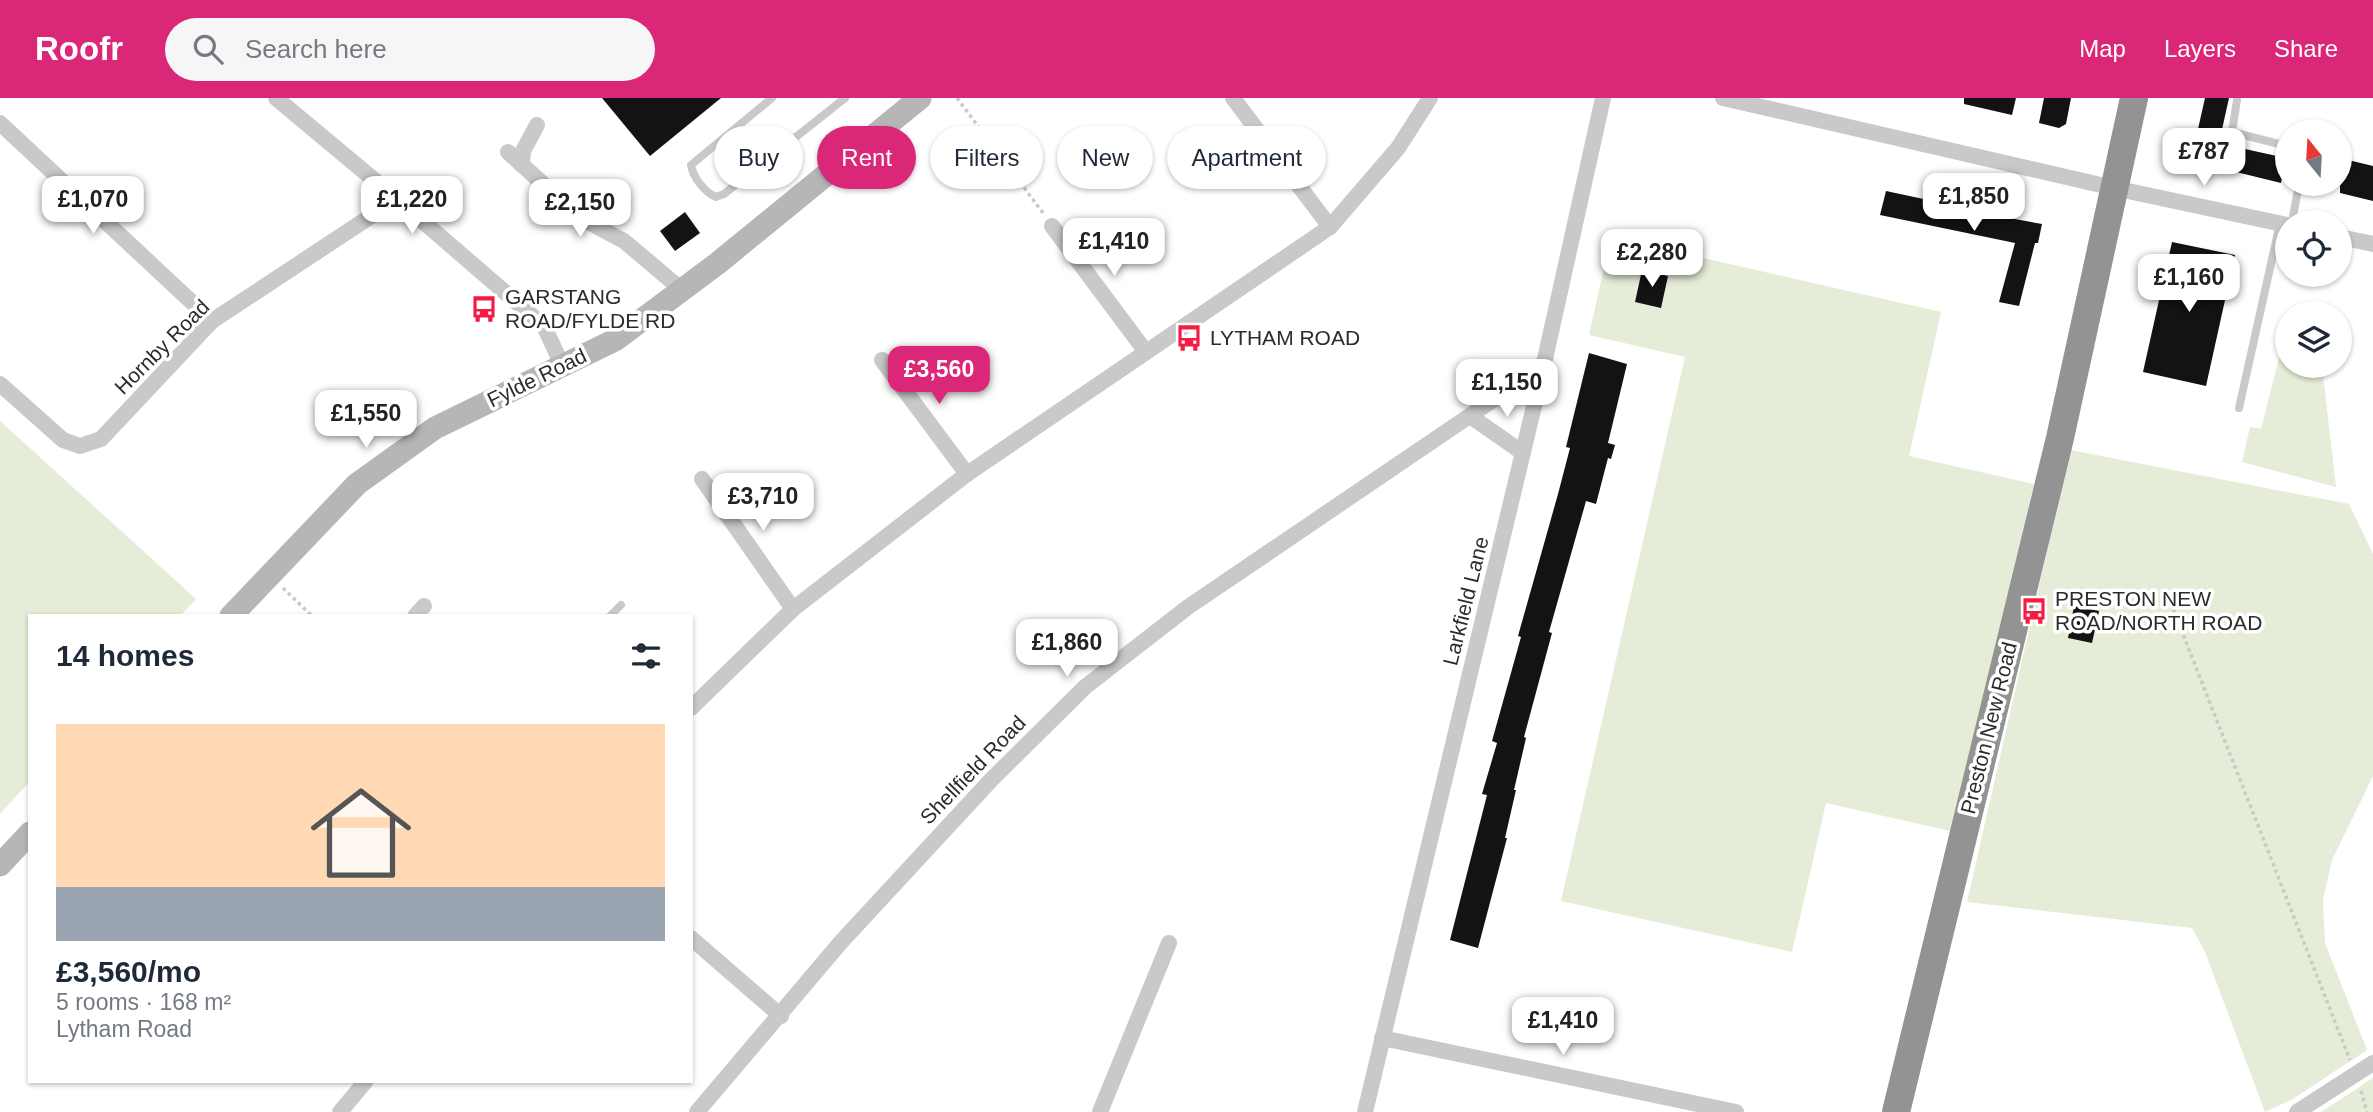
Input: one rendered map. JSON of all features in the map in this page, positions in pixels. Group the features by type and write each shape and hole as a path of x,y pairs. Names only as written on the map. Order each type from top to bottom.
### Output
{"highway":[{"name":"Preston New Road","path":"1896,1112 2060,438 2134,98"}],"street":[{"path":"275,98 544,326 562,365"},
{"path":"1233,98 1331,227"},
{"path":"693,706 793,609 967,474 1331,227 1398,148 1430,98"},
{"name":"Larkfield Lane","path":"1365,1112 1541,377 1603,98"},
{"path":"1723,98 2114,188 2275,221"},
{"name":"Fylde Road","path":"233,614 357,484 435,428 615,340 682,289 909,104"},
{"path":"0,123 212,321"},
{"path":"522,164 523,150 537,125"},
{"path":"508,152 579,217 624,241 682,289"},
{"name":"Hornby Road","path":"0,384 63,440 80,446 101,439 212,321 397,199"},
{"path":"1052,226 1146,352"},
{"path":"2352,240 2373,244"},
{"path":"882,360 967,474"},
{"name":"Shellfield Road","path":"697,1112 841,942 991,780 1085,687 1188,607 1518,383 1541,377"},
{"path":"1470,416 1523,453"},
{"path":"702,479 793,609"},
{"path":"0,864 28,835"},
{"path":"693,940 780,1016"},
{"path":"1101,1112 1170,943"},
{"path":"1382,1038 1736,1112"},
{"path":"2297,1112 2373,1063"},
{"path":"340,1112 364,1083"}],"lane":[{"path":"772,98 691,165 692,173 709,194 716,197 724,194 845,98"},
{"path":"2237,100 2232,132 2275,143"},
{"path":"2239,408 2275,269"},
{"path":"612,614 621,605"}],"path":[{"path":"957,98 1052,226"},
{"path":"269,575 310,614"},
{"path":"2168,596 2355,1073"}],"green space":[{"path":"1611,237 1941,312 1909,456 2034,484 1955,832 1826,803 1792,952 1561,901 1685,357 1589,335"},
{"path":"2275,374 2275,378 2323,378 2336,487 2242,462 2250,427 2261,429"},
{"path":"0,421 196,599 182,614 28,614 28,783 0,814"},
{"path":"2070,450 2349,504 2373,554 2373,776 2332,860 2323,900 2325,943 2367,1050 2293,1099 2265,1112 2205,952 2192,928 1967,902"},
{"path":"2373,1078 2373,1112 2321,1112"}],"building":[{"path":"602,98 721,98 650,156"},
{"path":"1964,98 2016,98 2012,115 1964,104"},
{"path":"2044,98 2071,98 2066,124 2059,128 2039,123"},
{"path":"2205,98 2229,98 2221,134 2198,129"},
{"path":"2213,142 2275,156 2275,182 2228,170 2207,168"},
{"path":"2352,161 2373,166 2373,201 2352,196"},
{"path":"1886,191 1961,207 1960,209 2042,224 2019,306 1999,302 2015,243 1880,215"},
{"path":"685,212 700,233 675,251 660,231"},
{"path":"2172,242 2235,255 2206,386 2143,372"},
{"path":"1642,270 1668,276 1661,308 1635,302"},
{"path":"1589,353 1627,364 1608,443 1615,445 1611,459 1608,458 1596,504 1586,501 1549,632 1552,633 1524,737 1526,738 1507,838 1478,948 1450,940 1487,795 1482,794 1497,743 1492,741 1570,448 1566,447"},
{"path":"2074,606 2099,611 2092,643 2068,638"}],"place":[{"name":"GARSTANG ROAD/FYLDE RD","path":"484,309"},
{"name":"LYTHAM ROAD","path":"1189,338"},
{"name":"PRESTON NEW ROAD/NORTH ROAD","path":"2034,611"}]}
